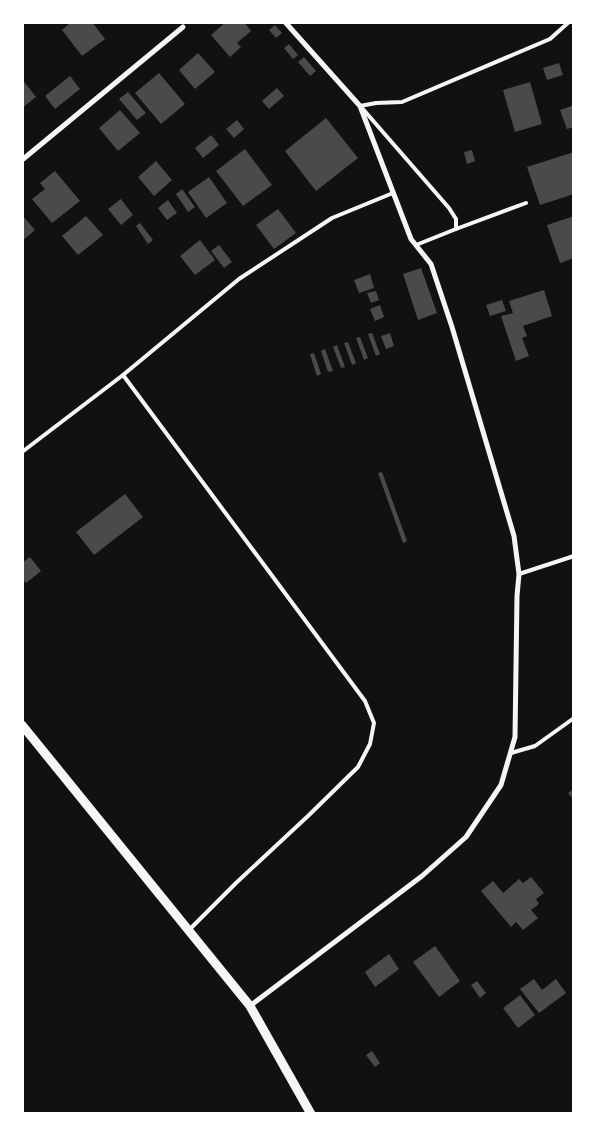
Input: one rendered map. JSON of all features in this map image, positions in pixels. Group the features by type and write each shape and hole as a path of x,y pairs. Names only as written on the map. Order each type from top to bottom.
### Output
{"street":[{"path":"250,1006 422,876 466,837 500,785 515,737 519,574 514,536 452,327 431,264 412,239 360,106 286,22"},
{"path":"22,160 183,27"},
{"path":"22,726 250,1006 311,1114"}],"lane":[{"path":"360,106 402,102 550,39 569,22"},
{"path":"360,106 449,208 456,219 456,229"},
{"path":"22,452 123,375 239,279 332,218 393,193"},
{"path":"416,245 526,203"},
{"path":"123,375 365,701 374,723 370,744 358,767 188,930"},
{"path":"519,574 574,556"},
{"path":"510,753 535,746 574,718"}],"building":[{"path":"71,22 92,22 105,39 82,56 62,30"},
{"path":"226,22 244,22 251,31 237,43 241,47 230,57 211,35"},
{"path":"275,25 282,33 276,38 269,30"},
{"path":"289,44 298,55 293,59 284,48"},
{"path":"198,53 215,72 195,89 179,70"},
{"path":"304,57 316,71 310,76 298,62"},
{"path":"559,63 563,75 547,80 543,68"},
{"path":"159,73 185,104 161,124 135,93"},
{"path":"70,76 80,89 55,109 45,96"},
{"path":"22,79 36,97 22,108"},
{"path":"530,82 542,124 515,132 503,90"},
{"path":"277,88 284,96 269,109 262,101"},
{"path":"128,92 146,113 137,120 119,99"},
{"path":"574,105 574,127 567,129 560,110"},
{"path":"120,110 140,133 118,151 99,128"},
{"path":"326,118 358,158 316,191 285,151"},
{"path":"237,120 244,129 234,138 226,129"},
{"path":"211,135 219,145 203,158 195,148"},
{"path":"245,149 272,185 243,206 216,171"},
{"path":"472,150 475,161 467,164 464,152"},
{"path":"574,152 574,194 540,205 527,167"},
{"path":"156,161 172,180 154,196 138,177"},
{"path":"55,171 80,201 52,223 32,199 45,189 40,183"},
{"path":"209,177 227,203 206,218 188,192"},
{"path":"182,189 195,207 188,212 176,194"},
{"path":"121,199 133,215 121,225 108,209"},
{"path":"168,200 177,213 167,220 158,208"},
{"path":"278,209 296,233 274,249 256,225"},
{"path":"22,215 35,230 22,241"},
{"path":"86,216 103,235 78,255 62,236"},
{"path":"574,216 574,258 560,263 547,225"},
{"path":"140,223 153,240 148,244 136,226"},
{"path":"200,240 215,260 195,275 180,256"},
{"path":"219,245 232,262 224,268 211,251"},
{"path":"421,268 437,313 418,320 403,274"},
{"path":"370,274 374,288 359,293 354,280"},
{"path":"544,290 552,316 523,326 527,336 522,338 529,356 516,361 501,316 513,313 509,301"},
{"path":"376,291 379,300 371,303 367,293"},
{"path":"502,300 506,311 490,316 486,305"},
{"path":"380,305 384,317 375,321 370,309"},
{"path":"372,333 380,354 376,356 368,334"},
{"path":"390,333 394,346 386,349 381,336"},
{"path":"360,337 368,358 364,360 356,338"},
{"path":"348,342 356,363 352,365 344,343"},
{"path":"337,345 345,367 341,368 333,347"},
{"path":"325,349 333,371 328,372 321,351"},
{"path":"314,353 321,374 317,376 310,354"},
{"path":"382,472 407,541 403,543 378,473"},
{"path":"125,494 143,517 94,555 76,532"},
{"path":"30,557 41,571 26,583 22,579 22,563"},
{"path":"574,789 574,800 568,793"},
{"path":"531,877 544,893 536,899 539,904 531,910 538,918 523,930 516,922 511,927 481,891 493,881 503,893 519,879 523,883"},
{"path":"435,946 460,981 439,997 413,962"},
{"path":"389,954 399,969 375,987 365,972"},
{"path":"534,979 542,990 556,979 566,993 539,1013 520,989"},
{"path":"477,981 486,993 480,998 471,985"},
{"path":"520,995 535,1015 518,1028 503,1008"},
{"path":"372,1051 380,1063 375,1067 366,1055"}]}
